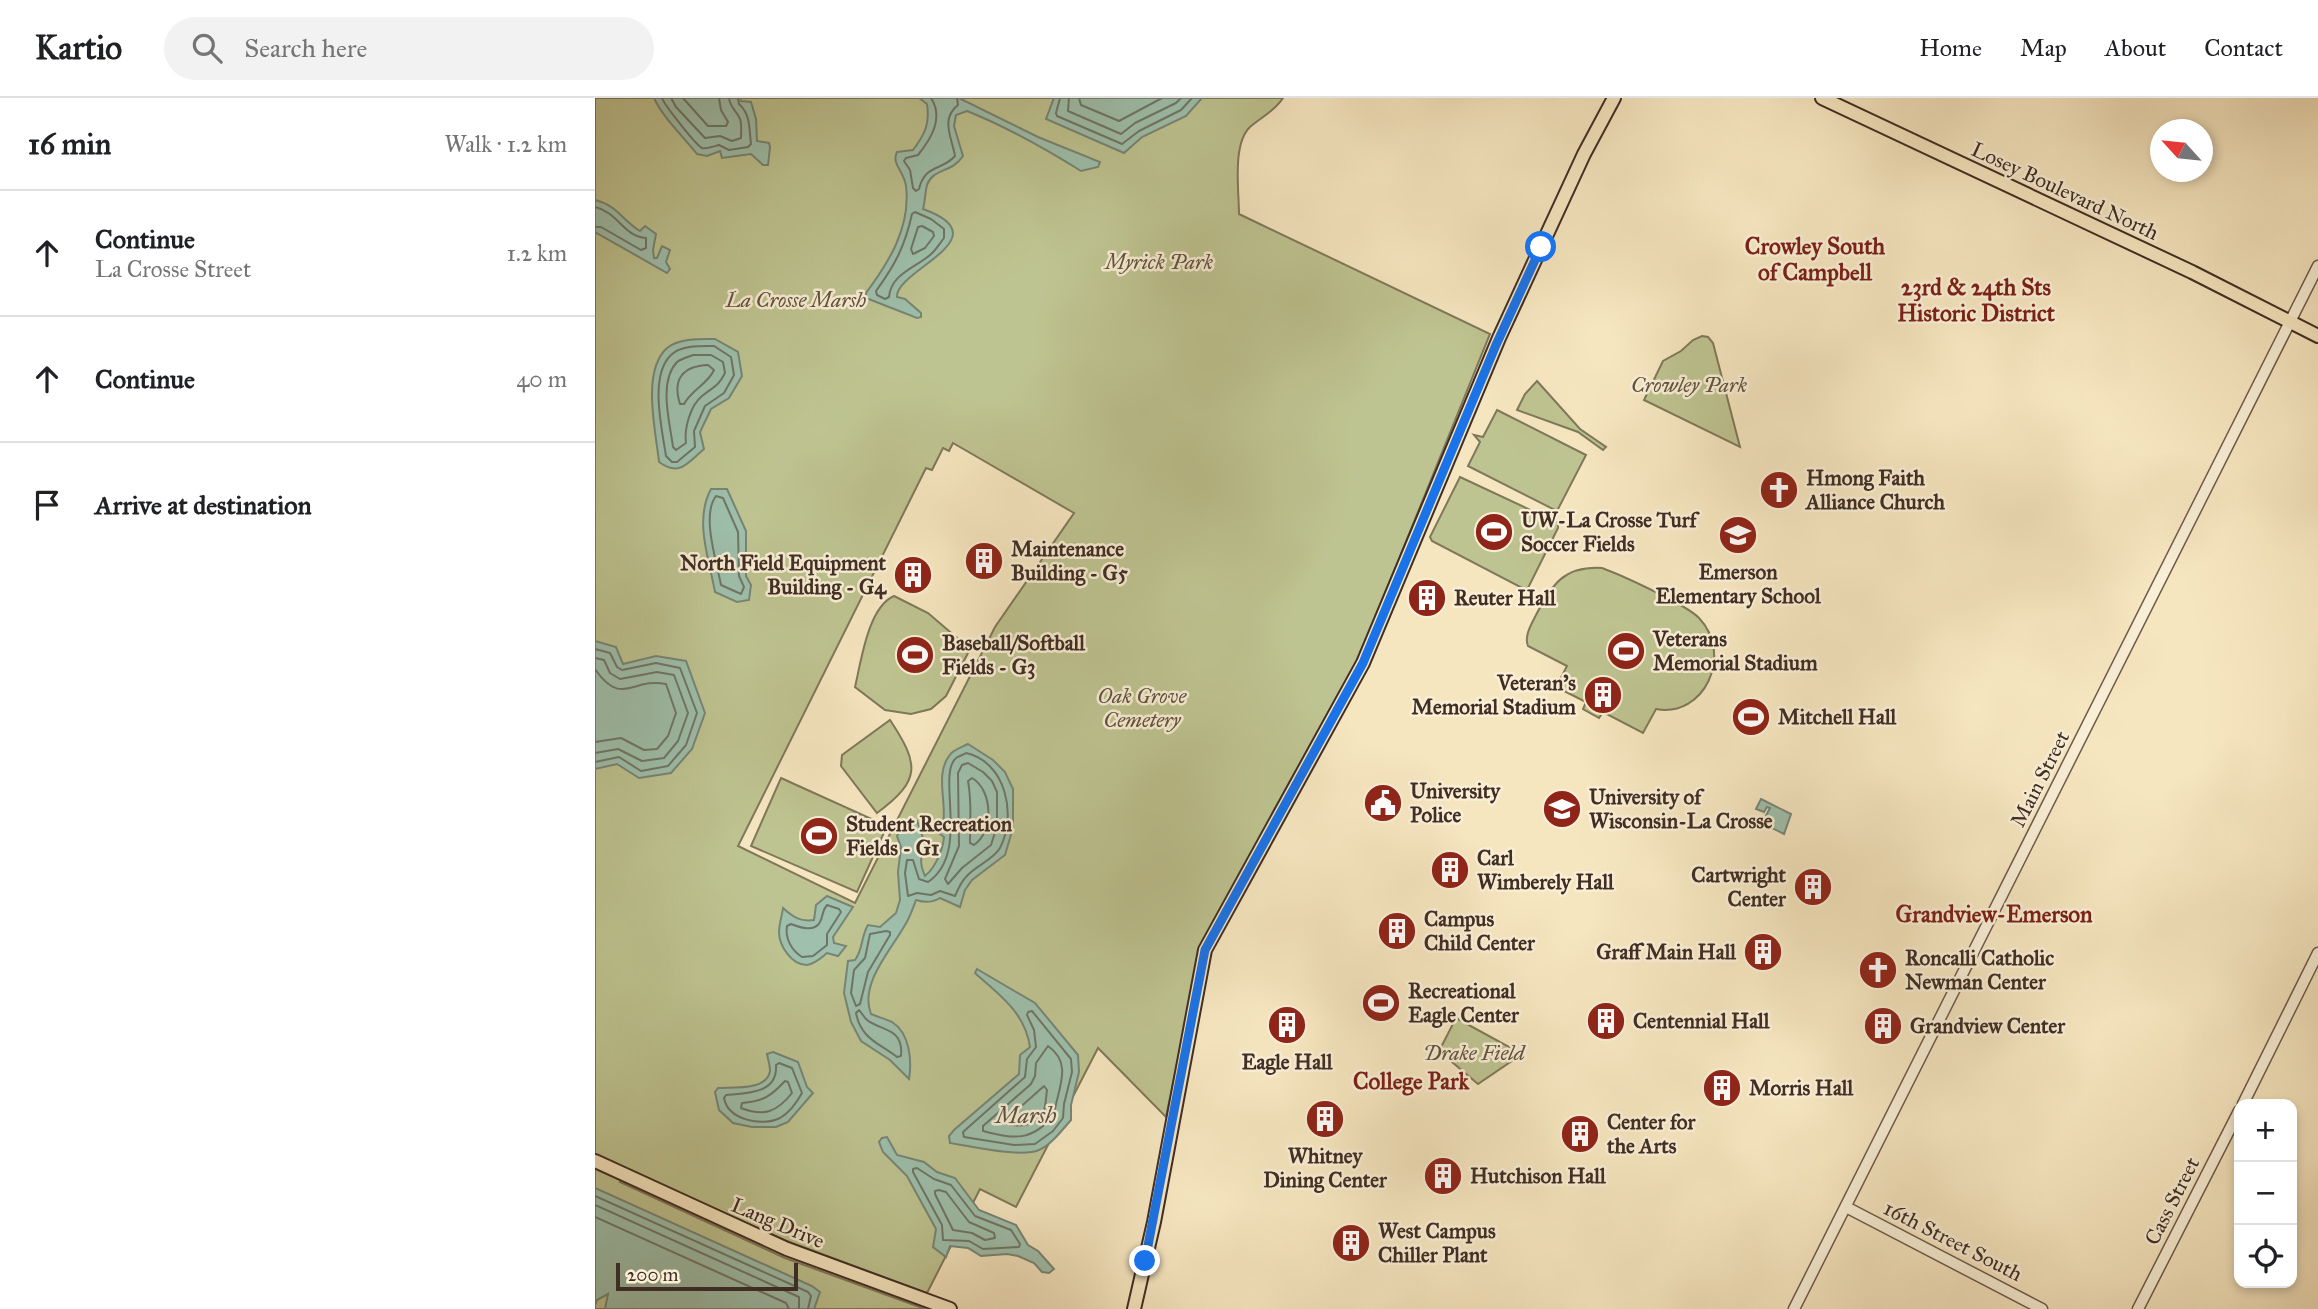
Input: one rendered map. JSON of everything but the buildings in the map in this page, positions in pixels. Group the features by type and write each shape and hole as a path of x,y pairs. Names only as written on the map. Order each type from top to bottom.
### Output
{"main road":[{"path":"1597,127 1605,98"},
{"path":"1134,1309 1154,1222 1205,950 1363,663 1499,338 1613,98"},
{"name":"Losey Boulevard North","path":"1822,98 2291,320 2318,336"},
{"name":"Lang Drive","path":"595,1161 787,1250 950,1309"}],"street":[{"name":"Main Street","path":"1794,1309 2318,266"},
{"path":"2245,1099 2318,953"},
{"name":"Cass Street","path":"2138,1309 2234,1121"},
{"name":"16th Street South","path":"1846,1207 2042,1309"}],"green space":[{"path":"595,98 1283,98 1244,135 1238,168 1239,214 1490,334 1356,665 1201,948 1166,1117 1098,1048 1016,1207 980,1189 927,1293 784,1240 627,1169 620,1182 785,1258 925,1309 595,1309","holes":["953,443 1074,513 995,627 855,903 738,846 926,468 932,470 943,448 949,451"]},
{"name":"Crowley Park","path":"1702,336 1708,337 1713,343 1740,447 1644,400 1663,361"},
{"path":"1537,381 1580,429 1606,447 1603,450 1578,432 1517,410 1525,394"},
{"path":"1497,410 1586,455 1557,511 1468,466 1480,442 1474,435 1483,437"},
{"name":"UW-La Crosse Turf Soccer Fields","path":"1460,477 1558,523 1528,588 1524,589 1432,541 1430,537"},
{"name":"Veterans Memorial Stadium","path":"1602,568 1692,612 1709,633 1714,649 1709,681 1700,694 1688,704 1673,709 1656,709 1643,733 1603,712 1599,718 1583,709 1586,702 1556,687 1567,666 1528,646 1527,642 1529,631 1542,604 1561,579 1578,570"},
{"name":"Baseball/Softball Fields - G3","path":"894,596 928,613 970,649 946,696 931,709 911,714 885,710 855,687 872,623 885,602"},
{"path":"890,720 907,748 911,771 909,781 902,791 877,813 841,766 842,755"},
{"name":"Student Recreation Fields - G1","path":"781,778 887,826 857,892 751,846"},
{"name":"Drake Field","path":"1456,1018 1522,1054 1478,1084 1439,1051"}],"water":[{"path":"654,98 740,98 741,101 751,102 756,119 757,141 769,143 768,165 763,165 751,154 722,158 720,151 707,156 697,154 668,120"},
{"path":"919,98 959,98 1038,137 1100,162 1098,167 1081,171 1025,138 982,117 967,111 956,115 954,126 963,156 930,180 923,209 945,220 953,231 950,242 901,287 897,297 905,299 921,313 921,317 917,318 866,298 866,293 883,269 902,230 907,201 906,186 896,156 897,152 913,150 926,128 927,104"},
{"path":"1054,98 1202,98 1186,116 1142,137 1124,153 1046,119"},
{"path":"595,200 614,209 640,231 645,226 656,234 654,258 657,258 662,246 670,250 666,262 670,269 667,273 595,232"},
{"path":"715,339 738,352 742,376 729,398 711,409 700,432 704,449 683,466 666,466 659,462 653,419 652,386 659,358 667,348 678,342"},
{"path":"711,489 727,489 746,531 746,576 751,585 749,600 737,602 715,592 703,527 706,501"},
{"path":"595,641 616,647 623,664 656,656 686,661 705,713 692,749 671,773 639,778 617,764 595,769"},
{"path":"968,744 993,760 1005,772 1013,789 1013,828 1005,855 972,880 965,890 960,907 940,898 928,902 916,900 907,922 873,979 868,1003 871,1014 892,1022 903,1033 910,1056 909,1079 890,1060 861,1041 851,1022 844,993 848,961 855,960 858,956 868,925 880,927 896,913 900,900 898,872 901,847 897,836 900,830 917,821 923,839 921,861 925,876 935,864 944,837 940,834 944,814 944,765 952,752"},
{"path":"1761,799 1791,814 1784,834 1762,823 1770,808 1767,807 1764,812 1756,809"},
{"path":"827,896 853,907 833,937 834,943 846,946 838,956 827,953 807,965 796,962 781,943 779,929 783,908 797,918 814,920 816,905"},
{"name":"Marsh","path":"977,969 1035,1003 1078,1055 1079,1072 1071,1105 1071,1120 1052,1141 1039,1150 1020,1153 950,1143 949,1136 954,1130 1019,1074 1020,1055 1030,1047 1017,1014 975,973"},
{"path":"773,1052 798,1062 807,1087 813,1093 788,1122 776,1127 752,1127 733,1123 719,1110 715,1092 718,1088 748,1087 763,1082 770,1071 767,1054"},
{"path":"887,1137 897,1155 924,1162 937,1172 955,1178 979,1210 1016,1225 1028,1245 1038,1251 1054,1269 1049,1273 1042,1272 1034,1263 1018,1256 981,1256 968,1248 950,1246 946,1257 933,1247 936,1229 907,1176 883,1152 879,1142"},
{"path":"595,1188 812,1286 820,1292 814,1309 605,1309 608,1294 597,1300 595,1306"}],"place":[{"name":"Hmong Faith Alliance Church","path":"1779,490"},
{"name":"UW-La Crosse Turf Soccer Fields","path":"1494,532"},
{"name":"Emerson Elementary School","path":"1738,535"},
{"name":"Maintenance Building - G5","path":"984,561"},
{"name":"North Field Equipment Building - G4","path":"913,575"},
{"name":"Reuter Hall","path":"1427,598"},
{"name":"Veterans Memorial Stadium","path":"1626,651"},
{"name":"Baseball/Softball Fields - G3","path":"915,655"},
{"name":"Veteran's Memorial Stadium","path":"1603,695"},
{"name":"Mitchell Hall","path":"1751,717"},
{"name":"University Police","path":"1383,803"},
{"name":"University of Wisconsin-La Crosse","path":"1562,809"},
{"name":"Student Recreation Fields - G1","path":"819,836"},
{"name":"Carl Wimberely Hall","path":"1450,870"},
{"name":"Cartwright Center","path":"1813,887"},
{"name":"Campus Child Center","path":"1397,931"},
{"name":"Graff Main Hall","path":"1763,952"},
{"name":"Roncalli Catholic Newman Center","path":"1878,970"},
{"name":"Recreational Eagle Center","path":"1381,1003"},
{"name":"Centennial Hall","path":"1606,1021"},
{"name":"Eagle Hall","path":"1287,1025"},
{"name":"Grandview Center","path":"1883,1026"},
{"name":"Morris Hall","path":"1722,1088"},
{"name":"Whitney Dining Center","path":"1325,1119"},
{"name":"Center for the Arts","path":"1580,1134"},
{"name":"Hutchison Hall","path":"1443,1176"},
{"name":"West Campus Chiller Plant","path":"1351,1243"}],"district":[{"name":"Crowley South of Campbell","path":"1815,259"},
{"name":"23rd & 24th Sts Historic District","path":"1976,300"},
{"name":"Grandview-Emerson","path":"1994,914"},
{"name":"College Park","path":"1411,1081"}],"route":[{"path":"1145,1261 1205,950 1363,663 1496,345 1541,247"}],"park label":[{"name":"Myrick Park","path":"1159,262"},
{"name":"La Crosse Marsh","path":"796,300"},
{"name":"Oak Grove Cemetery","path":"1142,708"}]}
